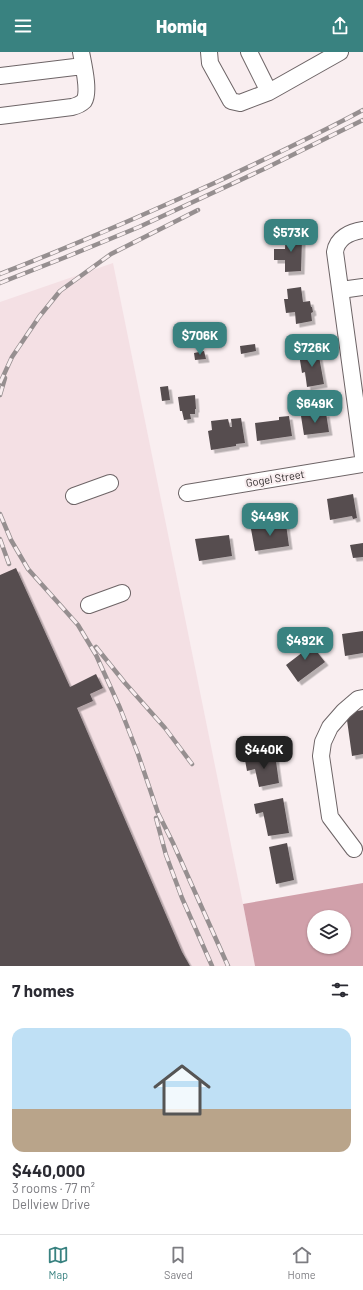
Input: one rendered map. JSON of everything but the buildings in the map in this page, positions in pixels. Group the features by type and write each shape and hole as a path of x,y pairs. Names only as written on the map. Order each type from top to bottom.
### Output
{"street":[{"path":"209,52 210,63 231,101 240,103 269,92 340,52"},
{"path":"249,52 269,92"},
{"path":"0,76 82,59 87,93 84,101 72,107 0,116"},
{"path":"363,230 346,236 339,241 336,246 363,457"},
{"path":"341,290 363,287"},
{"name":"Gogel Street","path":"187,493 363,464"},
{"path":"74,496 110,483"},
{"path":"89,605 122,593"},
{"path":"354,849 330,817 321,756 323,742 330,727 353,703 358,699 363,698"}],"shaded area":[{"path":"113,263 255,966 0,966 0,302"},
{"path":"363,883 363,966 255,966 243,904"}],"railway":[{"path":"0,274 56,252 221,180 311,137 363,110"},
{"path":"0,283 139,227 264,169 363,120"},
{"path":"0,383 12,357 39,317 60,291 111,254 198,210"},
{"path":"0,395 5,378"},
{"path":"0,514 11,540 28,569 78,625 96,655 120,708 138,754 158,813 228,966"},
{"path":"0,539 9,564"},
{"path":"96,647 125,683 165,728 192,764"},
{"path":"156,818 166,855 182,898 212,966"}]}
